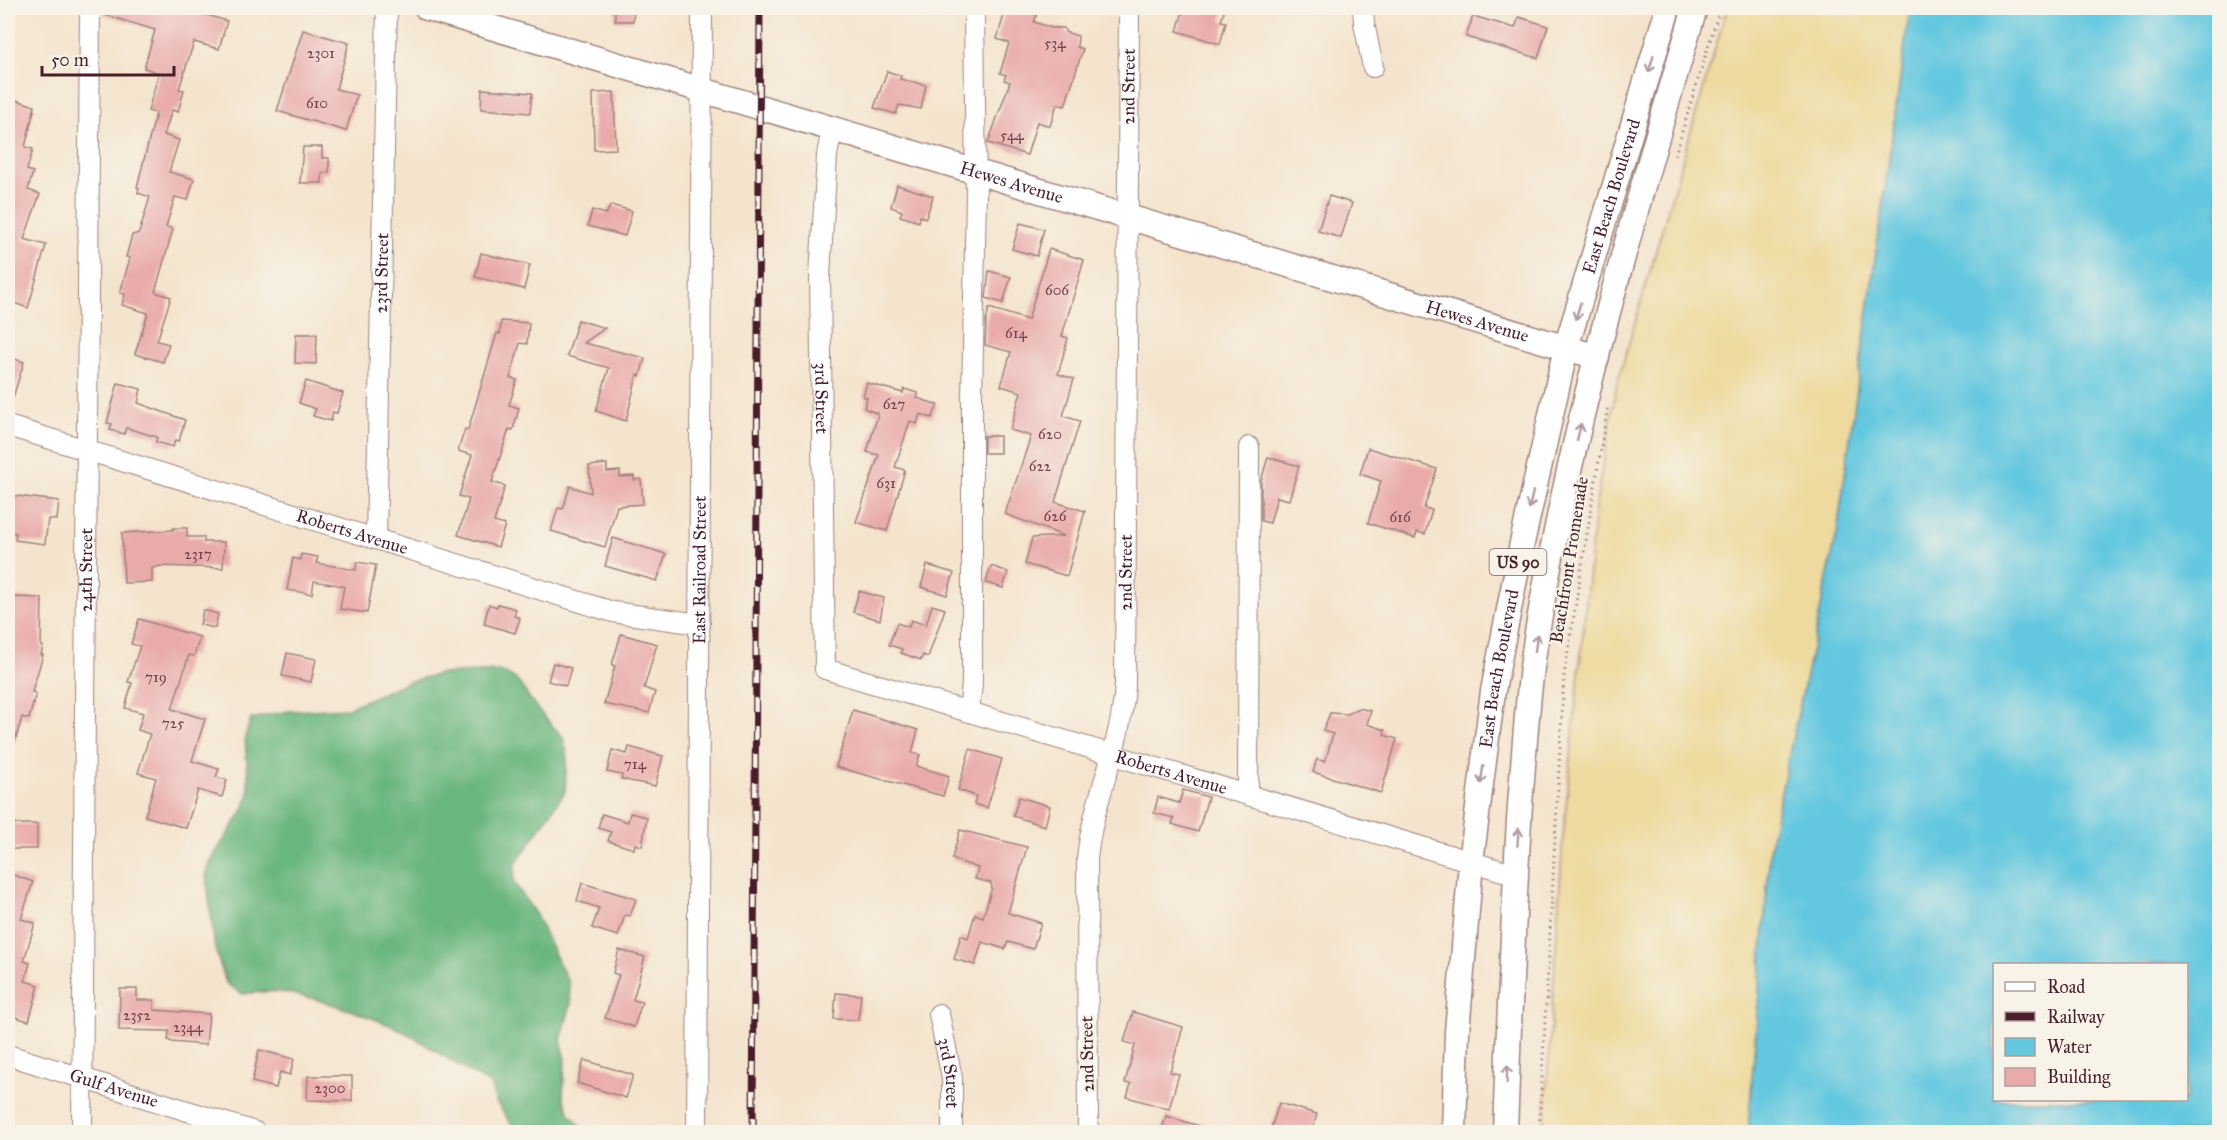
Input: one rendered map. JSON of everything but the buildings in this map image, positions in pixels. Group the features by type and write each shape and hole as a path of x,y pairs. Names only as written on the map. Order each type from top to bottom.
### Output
{"main road":[{"name":"Hewes Avenue","path":"427,8 1597,357"},
{"name":"East Beach Boulevard","path":"1454,1132 1457,1032 1471,862 1496,680 1522,543 1566,348 1668,8"},
{"name":"East Beach Boulevard","path":"1505,1132 1515,875 1526,727 1538,623 1597,357 1641,188 1695,8"}],"street":[{"name":"24th Street","path":"81,1132 90,8"},
{"name":"23rd Street","path":"376,539 387,8"},
{"name":"East Railroad Street","path":"697,1132 702,8"},
{"path":"969,711 972,684 972,398 976,172 974,8"},
{"name":"2nd Street","path":"1088,1132 1087,860 1092,831 1122,726 1125,684 1129,8"},
{"path":"1363,8 1373,67"},
{"name":"3rd Street","path":"825,669 820,276 827,155 832,129"},
{"name":"Roberts Avenue","path":"8,426 613,612 700,624"},
{"path":"1248,794 1249,447"},
{"name":"Roberts Avenue","path":"825,669 1115,753 1515,875"},
{"name":"3rd Street","path":"939,1014 952,1078 952,1132"},
{"name":"Gulf Avenue","path":"8,1055 255,1132"}],"path":[{"path":"1673,163 1720,8"},
{"name":"Beachfront Promenade","path":"1539,1132 1564,676 1608,404"}],"green space":[{"path":"499,671 516,679 538,710 563,737 567,754 565,792 515,865 514,882 536,915 569,984 571,1003 561,1040 565,1057 563,1097 570,1114 583,1128 600,1132 517,1132 496,1102 490,1084 415,1038 368,1017 311,998 274,991 242,994 226,983 215,949 206,874 212,858 244,809 249,792 245,737 251,719 289,711 348,708 407,682 440,674"}],"sand":[{"path":"1727,8 1910,8 1837,533 1771,839 1748,1132 1544,1132 1563,838 1595,509 1617,384"}],"water":[{"path":"1910,8 2219,8 2219,1132 1748,1132 1771,839 1837,533"}],"railway":[{"path":"753,1132 760,8"}]}
